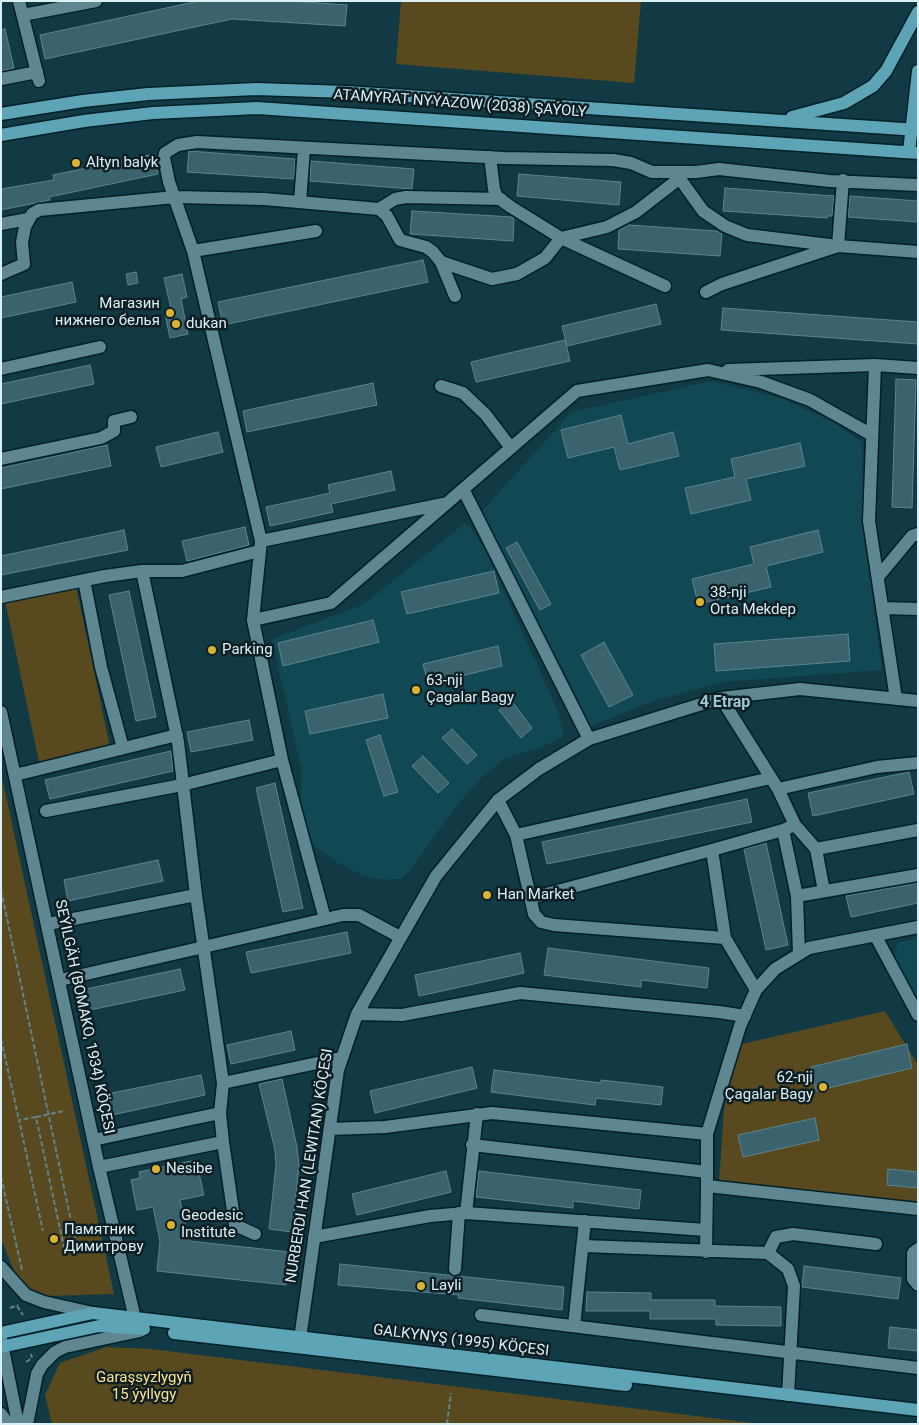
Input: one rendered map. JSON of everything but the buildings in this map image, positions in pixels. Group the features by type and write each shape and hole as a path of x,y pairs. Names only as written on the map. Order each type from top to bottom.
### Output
{"main road":[{"path":"783,120 844,103 873,86 886,71 918,12"},
{"path":"913,152 918,71"},
{"name":"ATAMYRAT NYÝAZOW (2038) ŞAÝOLY","path":"1,114 83,101 148,94 256,89 347,92 914,130"},
{"name":"ATAMYRAT NYÝAZOW (2038) ŞAÝOLY","path":"1,135 84,121 143,114 257,108 913,152"},
{"name":"GALKYNYŞ (1995) KÖÇESI","path":"1,1333 93,1313 140,1326 918,1418"},
{"name":"GALKYNYŞ (1995) KÖÇESI","path":"2,1344 99,1326 140,1326 300,1339 918,1410"}],"street":[{"path":"1,79 38,77 20,1"},
{"path":"23,16 96,1"},
{"path":"325,919 282,760 253,620 260,546 193,251 164,158 166,153 178,145 197,142 490,157 613,160 631,163 652,172 678,175 719,169 830,181 843,180 918,185"},
{"path":"300,202 304,148"},
{"path":"490,157 494,190 501,199 561,238 665,286"},
{"path":"441,262 492,279 517,274 545,258 561,238 607,227 636,212 678,175"},
{"path":"678,175 703,211 725,226 747,235 838,246 918,252"},
{"path":"838,246 843,180"},
{"path":"1,274 24,264 22,242 28,219 39,210 175,197 264,199 379,210 387,216 400,240 426,247 441,262 455,296"},
{"path":"379,210 395,199 406,197 501,199"},
{"path":"1,224 28,219"},
{"path":"193,251 316,231"},
{"path":"706,292 722,284 838,246"},
{"path":"1,370 100,347"},
{"path":"253,620 332,603 577,391 708,370 875,365 918,368"},
{"path":"875,365 869,521 896,699"},
{"path":"708,370 761,382 810,400 872,434"},
{"path":"442,386 463,393 486,415 511,448"},
{"path":"1,459 102,438 114,431 114,421 131,418"},
{"path":"463,490 588,739"},
{"path":"1,597 142,570 182,571 260,546 445,504"},
{"path":"878,577 912,536 918,534"},
{"path":"142,570 177,735 196,895 223,1083 220,1113 235,1225 255,1234"},
{"path":"84,580 101,667 124,748"},
{"path":"882,608 918,609"},
{"name":"NURBERDI HAN (LEWITAN) KÖÇESI","path":"300,1339 340,1058 357,1014 436,876 498,800 539,768 588,739 721,698 800,689 918,701"},
{"path":"721,698 778,789 789,828 797,896 799,954"},
{"name":"SEÝILGÄH (BOMAKO, 1934) KÖÇESI","path":"1,712 99,1167 140,1326"},
{"path":"15,775 177,735"},
{"path":"46,811 182,785 282,760"},
{"path":"778,789 877,767 918,763"},
{"path":"516,835 771,778"},
{"path":"498,800 516,835 534,914 541,922 554,925 726,938"},
{"path":"789,828 816,849 824,891"},
{"path":"531,898 789,828"},
{"path":"816,849 918,830"},
{"path":"712,850 726,938 756,990"},
{"path":"797,896 918,874"},
{"path":"48,924 196,895"},
{"path":"60,980 343,915 359,916 400,937"},
{"path":"706,1252 707,1134 745,1016 756,990 775,969 808,948 918,927"},
{"path":"875,936 918,1015"},
{"path":"357,1014 402,1015 520,993 745,1016"},
{"path":"223,1083 340,1058"},
{"path":"93,1140 220,1113"},
{"path":"330,1129 385,1127 477,1114 512,1114 707,1134"},
{"path":"455,1269 477,1114"},
{"path":"99,1167 224,1142"},
{"path":"472,1145 707,1172"},
{"path":"707,1186 918,1209"},
{"path":"314,1237 430,1216 462,1213 706,1230"},
{"path":"574,1326 584,1246 585,1221"},
{"path":"768,1254 776,1237 793,1234 876,1244"},
{"path":"584,1246 768,1254 788,1269 794,1286 788,1395"},
{"path":"918,1247 913,1253 913,1279 918,1285"},
{"path":"1,1267 26,1295 44,1302 93,1313"},
{"path":"481,1315 918,1368"},
{"path":"27,1424 37,1374 42,1365 55,1352 64,1347 140,1326"},
{"path":"2,1344 18,1424"},
{"path":"1,1414 8,1424"}],"path":[{"path":"1,890 77,1249 65,1252 36,1117"},
{"path":"1,1039 43,1231"},
{"path":"19,1120 64,1111"},
{"path":"1,1177 22,1274"},
{"path":"19,1300 17,1306 23,1316"},
{"path":"10,1308 17,1306"},
{"path":"26,1362 32,1358 31,1352"},
{"path":"447,1424 451,1393"}],"shaded area":[{"name":"38-nji Orta Mekdep","path":"712,381 783,399 833,422 862,442 864,534 882,670 724,682 653,701 589,727 481,512 572,412"},
{"name":"63-nji Çagalar Bagy","path":"464,524 471,527 486,552 558,711 564,736 542,747 504,759 480,779 456,806 414,865 401,879 385,880 363,876 336,862 312,844 299,825 302,773 272,639 362,605"},
{"path":"918,938 918,1006 893,968 897,943"}],"green space":[{"path":"401,1 641,1 634,83 396,64"},
{"path":"76,586 110,747 39,762 5,601"},
{"path":"1,773 114,1294 47,1296 26,1289 19,1283 1,1239"},
{"name":"62-nji Çagalar Bagy","path":"885,1011 918,1065 918,1202 719,1182 724,1109 738,1045"},
{"name":"Garaşsyzlygyň 15 ýyllygy","path":"106,1347 151,1349 761,1424 52,1424 45,1395 60,1363"}],"place":[{"name":"Altyn balyk","path":"76,163"},
{"name":"Магазин нижнего белья","path":"170,313"},
{"name":"dukan","path":"176,324"},
{"name":"38-nji Orta Mekdep","path":"700,602"},
{"name":"Parking","path":"212,650"},
{"name":"63-nji Çagalar Bagy","path":"416,690"},
{"name":"Han Market","path":"487,895"},
{"name":"62-nji Çagalar Bagy","path":"823,1087"},
{"name":"Nesibe","path":"156,1169"},
{"name":"Geodesic Institute","path":"171,1225"},
{"name":"Памятник Димитрову","path":"54,1239"},
{"name":"Layli","path":"421,1286"}],"district":[{"name":"4 Etrap","path":"725,703"}]}
